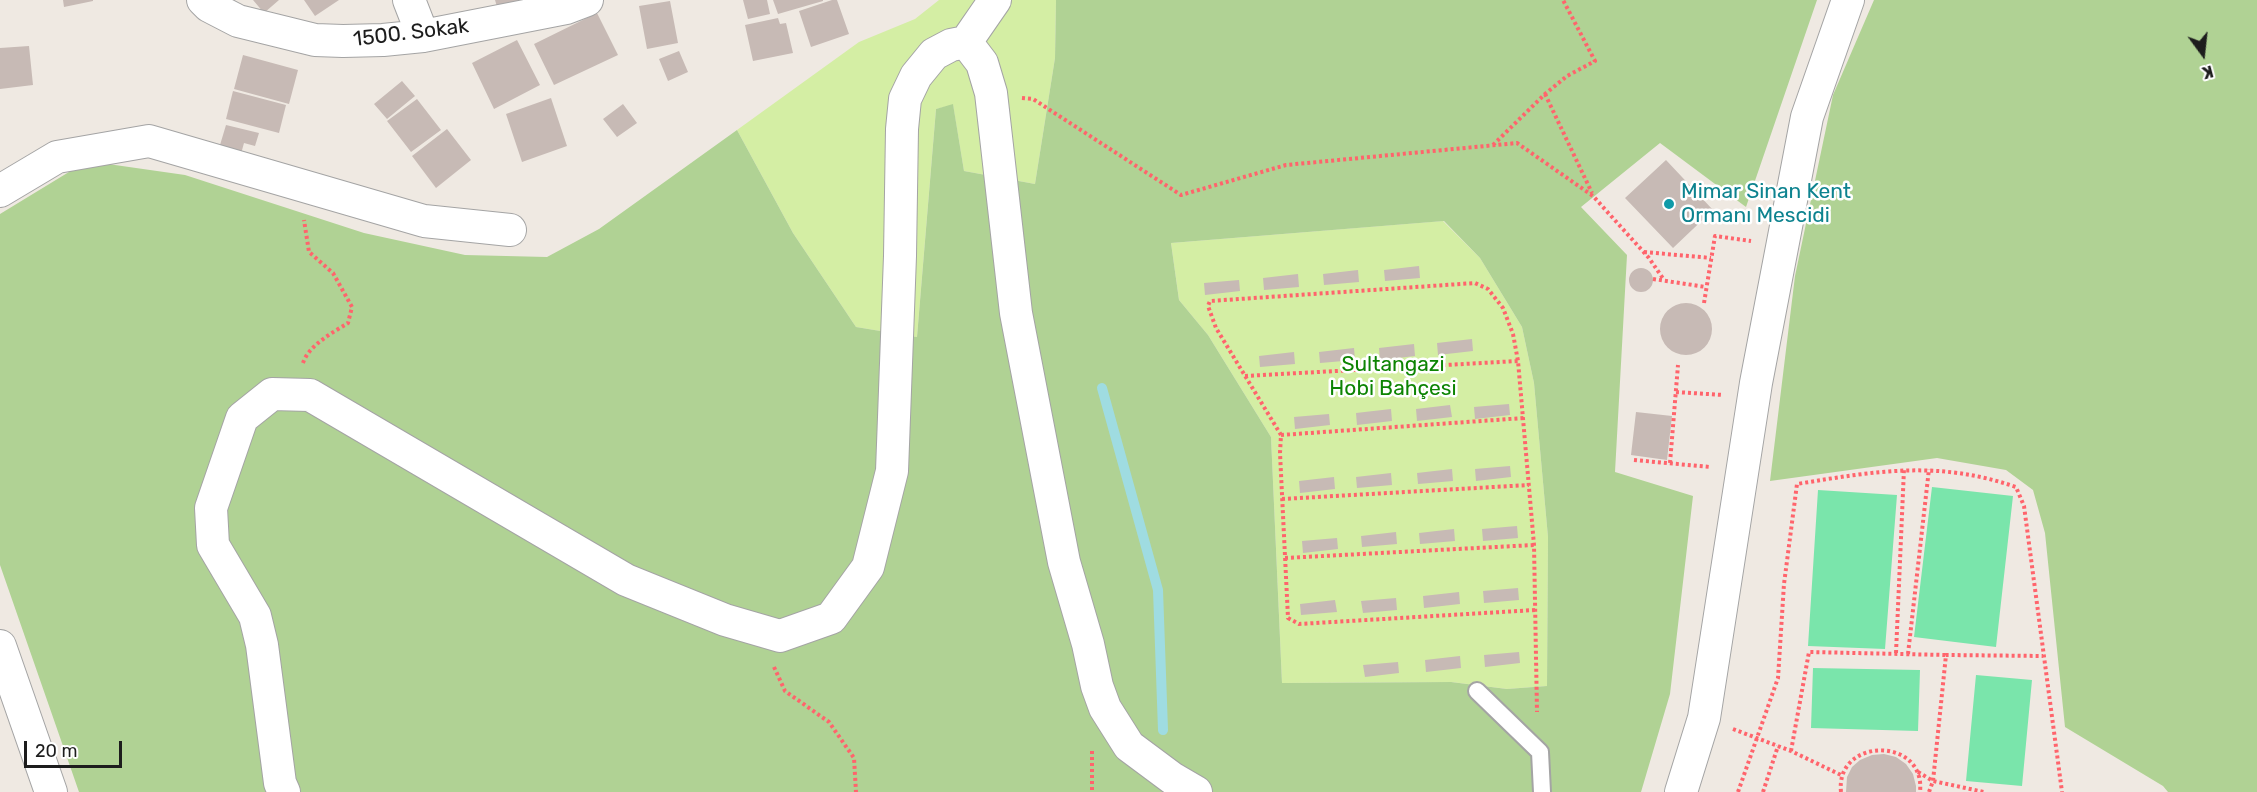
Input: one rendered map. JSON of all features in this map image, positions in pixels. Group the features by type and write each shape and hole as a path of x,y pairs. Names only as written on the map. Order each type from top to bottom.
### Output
{"street":[{"name":"1500. Sokak","path":"204,0 209,6 238,21 315,40 383,40 423,36 566,8 587,0"},
{"path":"409,0 423,36"},
{"path":"284,792 280,783 262,645 255,616 213,545 211,508 242,418 272,394 310,395 626,580 725,620 780,636 831,618 868,567 892,471 900,268 902,129 905,99 916,75 934,54 951,45 966,42 995,0"},
{"path":"1681,792 1704,718 1754,397 1807,117 1848,0"},
{"path":"966,42 982,63 991,93 1016,313 1064,562 1088,644 1097,686 1105,708 1129,746 1172,778 1196,792"},
{"path":"0,191 57,157 149,141 424,221 510,230"},
{"path":"0,646 51,792"}],"lane":[{"path":"1477,691 1540,752 1542,792"}],"path":[{"path":"1492,146 1545,94 1567,76 1595,61 1563,0"},
{"path":"991,93 1033,99 1181,195 1286,165 1517,143 1593,196 1644,251 1664,280"},
{"path":"1545,94 1593,196"},
{"path":"292,394 306,356 329,334 348,324 352,308 333,273 309,252 297,184"},
{"path":"1704,303 1715,236 1783,244"},
{"path":"1644,251 1711,258"},
{"path":"1653,279 1706,287"},
{"path":"1535,610 1299,624 1288,618 1281,435 1216,328 1208,306 1210,301 1475,283 1488,288 1503,308 1513,334 1524,418 1534,545 1535,610 1536,706 1540,752"},
{"path":"1245,376 1518,362"},
{"path":"1670,463 1678,365"},
{"path":"1676,392 1754,397"},
{"path":"1281,435 1524,418"},
{"path":"1634,460 1743,471"},
{"path":"1896,653 1904,469"},
{"path":"1738,792 1778,678 1784,584 1797,484 1904,469 1929,469 1992,478 2016,487 2024,506 2062,792"},
{"path":"1908,654 1929,469"},
{"path":"1282,499 1529,485"},
{"path":"1285,558 1534,545"},
{"path":"780,636 774,665 785,691 829,722 848,749 854,758 856,792"},
{"path":"1791,751 1809,651 2043,656"},
{"path":"1929,792 1933,781 1946,655"},
{"path":"1704,718 1791,751 1843,776"},
{"path":"1762,792 1778,746"},
{"path":"1841,792 1843,776 1848,765 1858,756 1870,750 1884,749 1898,753 1909,760 1917,771 1921,785 1920,792"},
{"path":"1917,771 1933,781 1984,792"}],"green space":[{"path":"939,0 1056,0 1055,58 1035,184 964,171 953,105 936,109 917,337 856,327 793,233 737,130 859,42 915,19"},
{"path":"1056,0 1817,0 1746,207 1660,143 1581,207 1627,255 1615,472 1693,496 1670,694 1641,792 79,792 0,565 0,214 87,161 185,175 364,233 465,255 547,257 599,229 737,130 793,233 856,327 917,337 936,109 953,104 964,171 1035,184 1055,58","holes":["1444,221 1480,258 1522,327 1534,383 1548,537 1547,686 1507,689 1451,682 1282,683 1271,437 1208,335 1179,300 1171,243"]},
{"path":"1874,0 2257,0 2257,792 2168,792 2163,786 2065,727 2045,533 2033,490 2006,470 1937,458 1770,481 1795,276 1833,95"},
{"name":"Sultangazi Hobi Bahçesi","path":"1443,221 1480,258 1522,327 1534,383 1548,537 1547,686 1507,689 1451,682 1282,683 1271,437 1208,335 1179,300 1171,243"},
{"path":"1932,487 2013,496 1996,647 1914,637"},
{"path":"1818,490 1897,495 1885,649 1808,646"},
{"path":"1813,668 1920,670 1918,731 1811,728"},
{"path":"1976,675 2032,680 2022,786 1966,781"}],"building":[{"path":"63,0 93,0 93,1 64,7"},
{"path":"253,0 279,0 264,13"},
{"path":"304,0 339,0 315,16"},
{"path":"495,0 530,0 498,10"},
{"path":"743,0 767,0 770,14 748,19"},
{"path":"773,0 823,0 823,1 778,14"},
{"path":"837,0 849,34 811,47 799,11"},
{"path":"670,1 678,43 647,49 639,6"},
{"path":"597,13 618,55 554,85 534,44"},
{"path":"778,18 780,24 786,23 793,53 753,61 745,25"},
{"path":"517,40 540,85 494,109 472,63"},
{"path":"29,46 33,85 0,89 0,48"},
{"path":"679,51 688,72 668,81 659,59"},
{"path":"243,55 298,70 289,104 234,89"},
{"path":"402,81 415,96 387,119 374,104"},
{"path":"233,91 286,105 279,133 226,119"},
{"path":"551,98 567,146 522,162 506,114"},
{"path":"417,99 441,130 411,152 387,121"},
{"path":"623,104 637,123 617,137 603,119"},
{"path":"226,125 259,133 255,146 244,143 239,161 217,155"},
{"path":"447,129 471,160 436,188 412,156"},
{"name":"Mimar Sinan Kent Ormanı Mescidi","path":"1666,160 1713,210 1673,248 1625,198"},
{"path":"1419,266 1420,278 1385,281 1384,270"},
{"path":"1641,268 1646,269 1652,275 1652,285 1646,291 1641,292 1636,291 1630,285 1629,280 1630,275 1636,269"},
{"path":"1358,270 1359,282 1324,285 1323,274"},
{"path":"1298,274 1299,287 1264,290 1263,278"},
{"path":"1239,280 1240,291 1205,295 1204,283"},
{"path":"1686,303 1700,307 1708,315 1712,329 1708,343 1700,351 1686,355 1672,351 1664,343 1660,329 1664,315 1672,307"},
{"path":"1472,339 1473,351 1438,355 1437,343"},
{"path":"1414,344 1415,356 1380,360 1379,348"},
{"path":"1354,348 1355,360 1320,363 1319,352"},
{"path":"1294,352 1295,364 1260,367 1259,356"},
{"path":"1509,404 1510,415 1475,419 1474,407"},
{"path":"1450,405 1452,417 1417,421 1416,409"},
{"path":"1391,409 1392,421 1357,425 1356,413"},
{"path":"1636,412 1672,416 1667,460 1631,455"},
{"path":"1329,414 1330,425 1295,429 1294,417"},
{"path":"1510,466 1511,477 1476,481 1475,469"},
{"path":"1452,469 1453,481 1418,484 1417,473"},
{"path":"1391,473 1392,485 1357,488 1356,477"},
{"path":"1334,477 1335,489 1300,493 1299,481"},
{"path":"1517,526 1518,538 1483,541 1482,529"},
{"path":"1454,529 1455,541 1420,544 1419,533"},
{"path":"1396,532 1397,544 1362,547 1361,536"},
{"path":"1337,538 1338,549 1303,553 1302,541"},
{"path":"1518,588 1519,600 1484,603 1483,591"},
{"path":"1459,592 1460,604 1424,608 1423,596"},
{"path":"1396,598 1397,610 1363,613 1361,601"},
{"path":"1335,600 1337,612 1301,615 1300,604"},
{"path":"1519,652 1520,663 1485,667 1484,655"},
{"path":"1460,656 1461,668 1426,672 1425,660"},
{"path":"1398,662 1399,673 1365,677 1363,665"},
{"path":"1884,754 1896,757 1906,764 1913,774 1916,792 1846,792 1847,777 1852,767 1860,760 1872,755"}],"waterway":[{"path":"1102,388 1158,590 1163,730"}],"place":[{"name":"Mimar Sinan Kent Ormanı Mescidi","path":"1669,204"}]}
